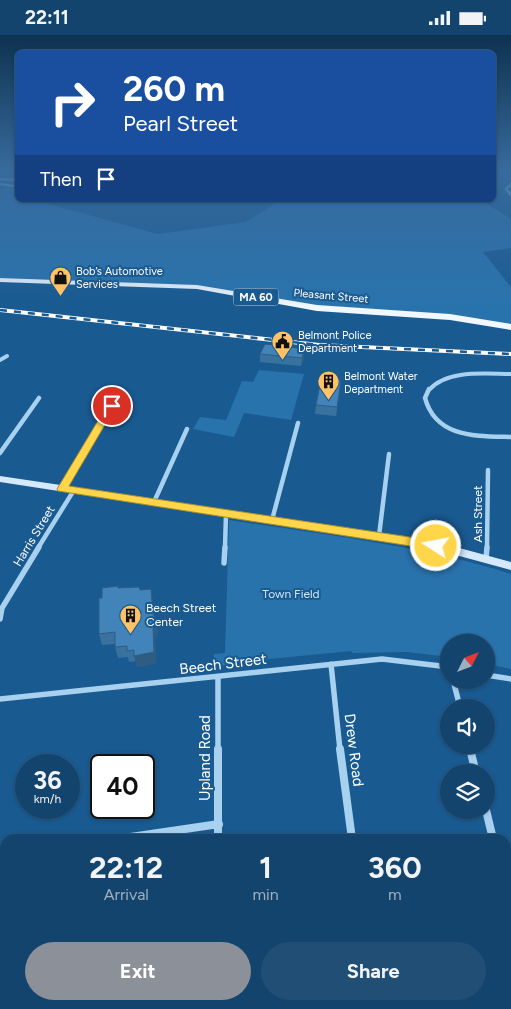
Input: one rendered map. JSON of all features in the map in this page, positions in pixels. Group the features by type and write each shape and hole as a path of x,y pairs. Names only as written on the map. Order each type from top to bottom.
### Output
{"main road":[{"name":"Pleasant Street","path":"0,280 197,287 317,308 443,316 511,327"}],"street":[{"path":"0,359 6,355"},
{"path":"511,374 450,377 436,383 426,391 425,402 431,416 442,424 462,433 511,437"},
{"path":"0,453 39,397"},
{"path":"62,489 112,406"},
{"path":"272,520 298,423"},
{"path":"154,502 187,429"},
{"path":"379,536 389,455"},
{"name":"Ash Street","path":"486,559 490,533 488,469"},
{"path":"0,479 379,536 436,546 511,566"},
{"name":"Harris Street","path":"0,619 1,608 74,490"},
{"path":"224,563 226,513"},
{"name":"Beech Street","path":"0,699 382,659 440,665"},
{"name":"Drew Road","path":"331,664 336,723 351,834"},
{"path":"495,676 511,679"},
{"name":"Upland Road","path":"218,677 218,834"},
{"path":"488,819 492,834"},
{"path":"151,834 219,824"}],"green space":[{"path":"0,215 90,215 158,234 245,222 256,215 505,215 511,219 511,248 483,252 511,287 511,325 443,314 310,305 191,285 0,278"},
{"path":"259,370 304,374 291,420 244,413 234,437 193,429 200,417 226,420 242,381 253,382"},
{"name":"Town Field","path":"229,520 406,548 441,555 511,574 511,669 495,666 495,634 440,634 440,656 407,652 353,653 351,651 239,662 214,668 214,654 225,653"}],"building":[{"path":"265,344 304,349 302,358 260,354"},
{"name":"Belmont Water Department","path":"321,379 341,381 337,407 316,405"},
{"name":"Beech Street Center","path":"118,586 118,588 139,587 140,590 151,589 153,614 156,620 153,627 154,652 134,656 134,650 127,651 127,646 115,647 115,632 99,634 99,598 102,598 102,588"}],"railway":[{"path":"0,310 319,345 511,354"}],"place":[{"name":"Bob’s Automotive Services","path":"60,296"},
{"name":"Belmont Police Department","path":"282,360"},
{"name":"Belmont Water Department","path":"328,401"},
{"name":"Beech Street Center","path":"130,634"}],"route":[{"path":"112,406 62,489 436,546"}]}
